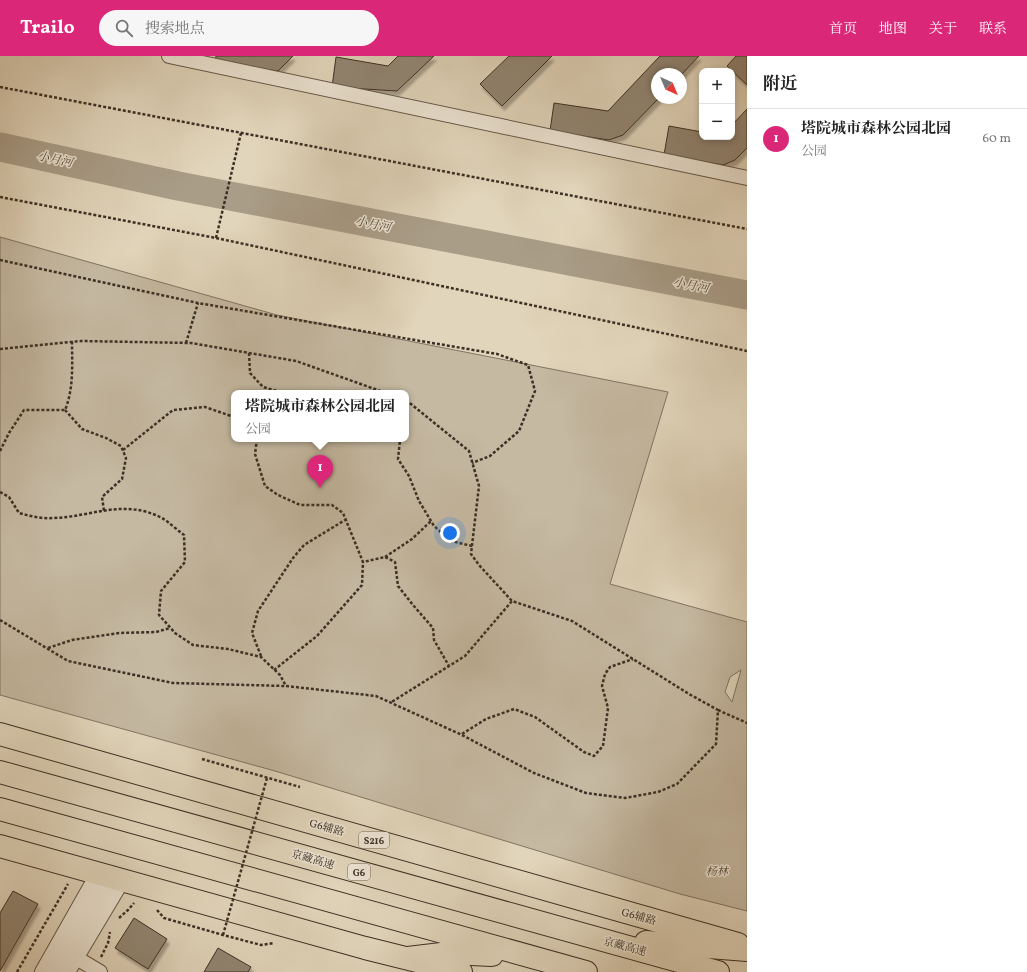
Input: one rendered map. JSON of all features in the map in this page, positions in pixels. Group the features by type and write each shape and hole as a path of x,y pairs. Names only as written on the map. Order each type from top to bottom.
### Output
{"main road":[{"name":"G6辅路","path":"0,734 747,948"},
{"name":"京藏高速","path":"0,772 718,972"},
{"path":"0,809 586,972"},
{"path":"0,846 461,972"},
{"path":"596,938 747,948"},
{"path":"408,958 450,953 495,956 522,954"}],"street":[{"path":"169,56 747,178"},
{"path":"55,972 110,877"},
{"path":"67,952 98,971"},
{"path":"42,972 67,952"},
{"path":"67,952 68,972"}],"path":[{"path":"0,87 747,229"},
{"path":"216,238 241,133"},
{"path":"0,197 216,238 747,351"},
{"path":"0,260 198,303 497,354 528,364 535,391 519,430 490,456 472,463"},
{"path":"186,343 198,303"},
{"path":"65,410 69,399 71,384 72,342"},
{"path":"0,349 72,342 186,343 296,361 378,390"},
{"path":"249,353 250,373 264,387 274,390"},
{"path":"409,402 469,451 479,486 471,554 479,566 512,601 572,621 718,710 747,723"},
{"path":"123,450 173,410 205,407 231,416"},
{"path":"0,452 9,433 24,410 65,410 82,429 106,438 121,446 123,450 126,458 122,479 102,497 104,510"},
{"path":"257,442 255,454 265,486 278,495 300,505 332,505 343,513 363,562 362,585 317,636 274,670"},
{"path":"400,442 398,459 409,476 419,500 434,526 452,541 472,546"},
{"path":"0,492 9,497 19,513 33,517 53,518 119,508 141,510 162,518 184,535 185,562 161,591 159,615 175,633 193,645 228,649 261,657"},
{"path":"286,686 274,670 261,657 252,633 258,611 293,558 304,545 345,520"},
{"path":"363,562 385,557 412,539 431,521"},
{"path":"385,557 395,562 398,586 413,606 433,628 434,640 449,666"},
{"path":"390,703 465,656 512,601"},
{"path":"0,620 68,660 173,683 286,686 376,696 462,735 534,773 586,793 625,798 658,792 677,784 716,744 718,710"},
{"path":"48,648 72,640 118,633 156,632 170,628"},
{"path":"462,735 486,719 514,709 535,717 584,752 594,756 602,746 608,708 602,686 605,674 610,667 633,659"},
{"path":"202,759 300,787"},
{"path":"223,935 267,778"},
{"path":"17,972 69,882"},
{"path":"115,923 128,910 136,899"},
{"path":"164,918 261,945"},
{"path":"98,971 112,927"}],"green space":[{"name":"杨林","path":"0,237 277,315 668,392 610,584 747,622 747,911 680,894 275,771 0,695","holes":["741,670 732,702 725,692 730,677"]}],"building":[{"path":"216,56 293,56 278,71 215,62"},
{"path":"398,56 434,56 397,91 332,87 336,57 388,66"},
{"path":"509,56 552,56 502,106 480,84"},
{"path":"660,56 699,56 687,69 651,68 651,104 653,104 623,135 609,140 550,131 554,103 608,111"},
{"path":"736,56 747,56 747,85 735,74 735,68 729,68 727,66"},
{"path":"747,109 747,148 735,160 723,165 664,155 669,126 699,131 699,140 735,140 735,122"},
{"path":"13,891 38,904 0,971 0,913"},
{"path":"134,918 167,939 148,969 115,948"},
{"path":"218,948 251,967 248,972 204,972"}],"waterway":[{"name":"小月河","path":"0,147 178,186 747,295"}],"place":[{"name":"塔院城市森林公园北园","path":"320,488"}]}
